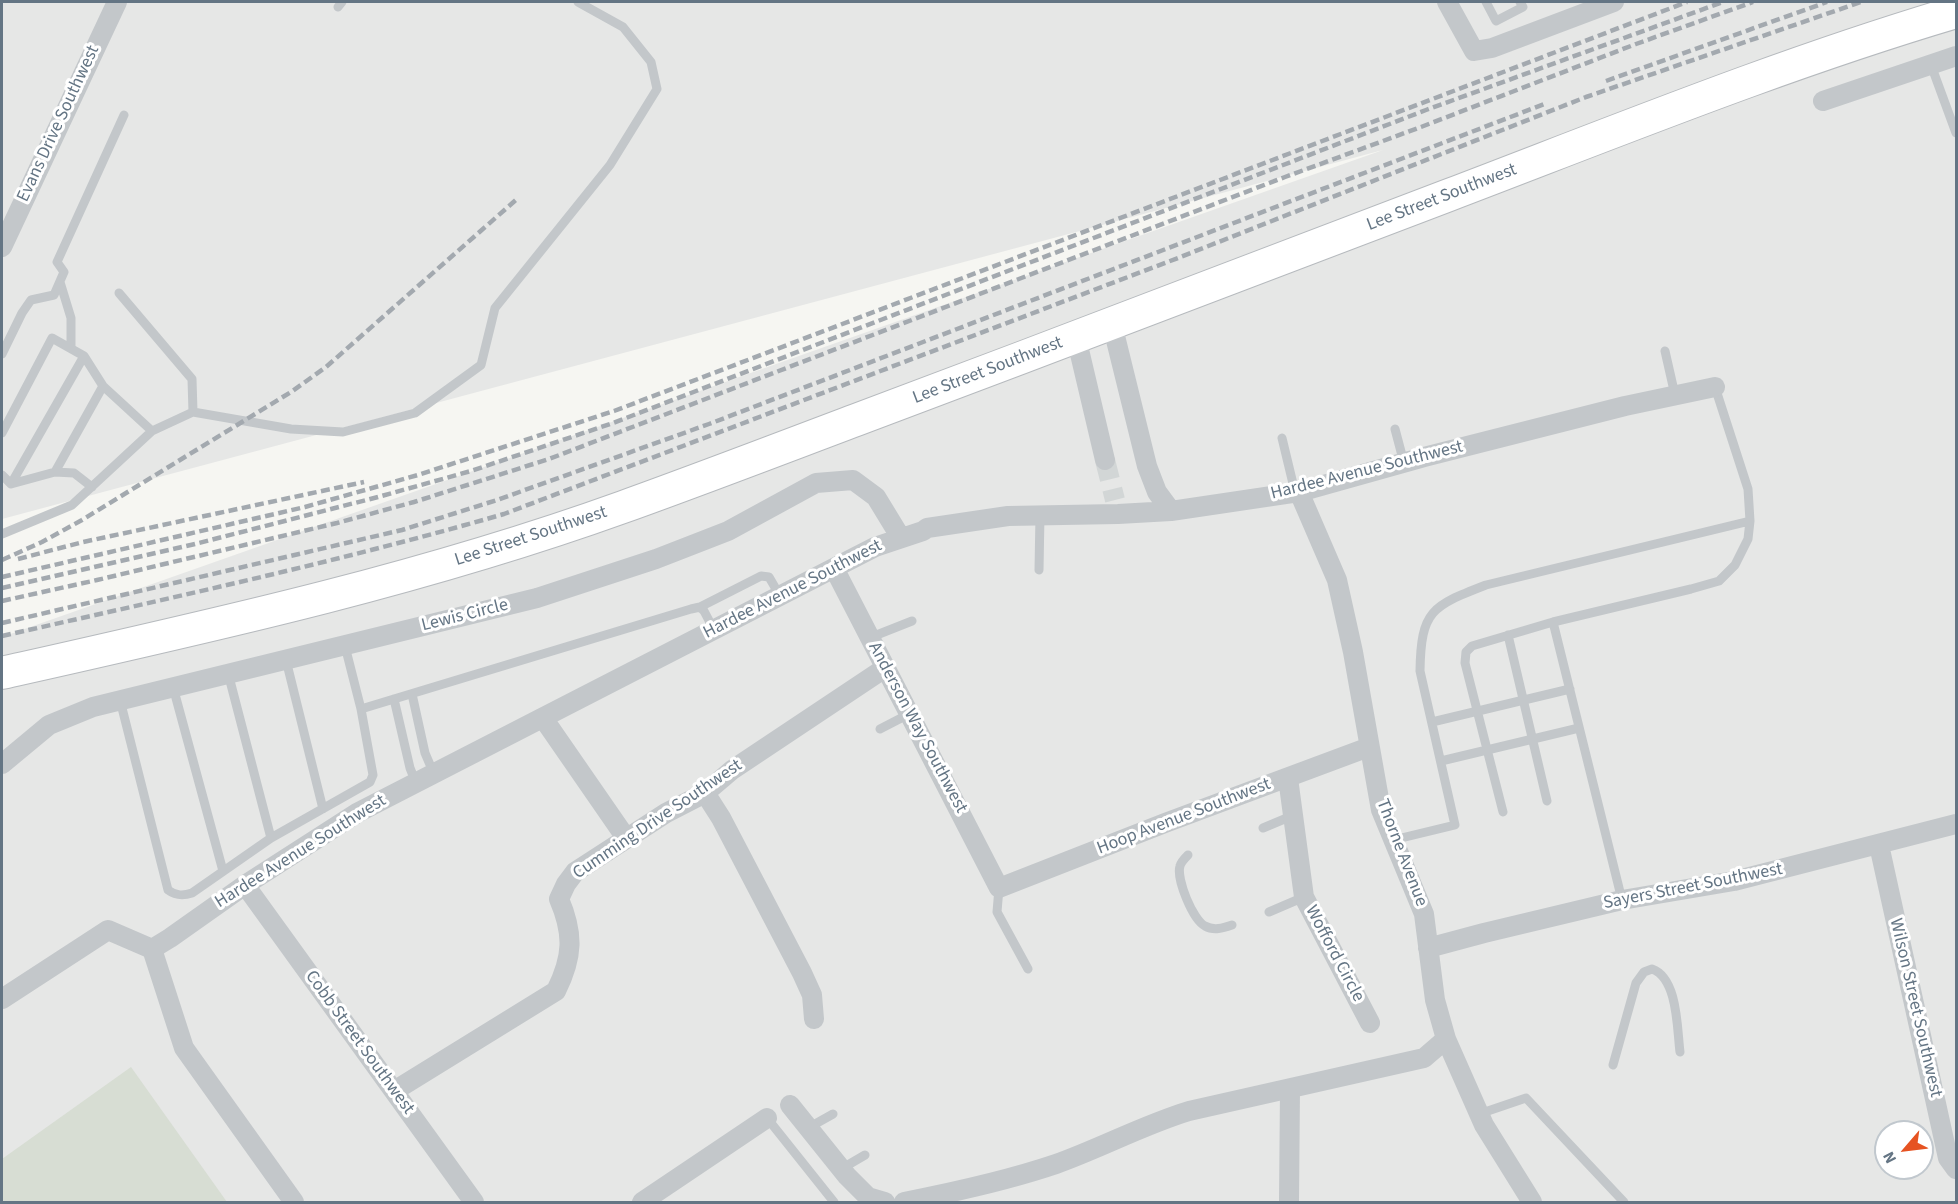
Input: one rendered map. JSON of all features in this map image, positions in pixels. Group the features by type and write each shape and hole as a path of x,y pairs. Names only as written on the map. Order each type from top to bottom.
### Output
{"main road":[{"name":"Lee Street Southwest","path":"2,673 365,588 495,550 621,508 1076,338 1732,87 1878,35 1956,12"}],"street":[{"name":"Evans Drive Southwest","path":"2,247 117,2"},
{"path":"1448,2 1474,51 1492,48 1614,2"},
{"path":"1823,101 1956,56"},
{"path":"1112,324 1147,466 1157,492 1171,511"},
{"path":"1076,338 1105,460"},
{"name":"Hardee Avenue Southwest","path":"152,949 245,885 357,813 834,568 875,548 927,528 1008,516 1116,507 1171,511 1297,492 1404,462 1715,387"},
{"name":"Lewis Circle","path":"2,764 49,725 93,707 537,598 656,559 728,531 816,483 853,480 876,497 901,538"},
{"name":"Thorne Avenue","path":"1297,492 1337,580 1353,652 1381,810 1424,914 1435,1000 1446,1039 1479,1113 1532,1203"},
{"name":"Anderson Way Southwest","path":"834,568 999,888"},
{"name":"Cumming Drive Southwest","path":"393,1091 556,991 565,973 570,954 570,934 560,899 566,884 575,872 666,813 705,793 732,770 885,668"},
{"path":"543,718 626,838"},
{"name":"Hoop Avenue Southwest","path":"999,888 1369,747"},
{"name":"Wofford Circle","path":"1288,778 1304,897 1370,1023"},
{"path":"705,793 721,818 802,973 812,994 814,1018"},
{"name":"Sayers Street Southwest","path":"1428,948 1622,900 1734,881 1956,824"},
{"name":"Wilson Street Southwest","path":"1879,845 1948,1158 1956,1169"},
{"name":"Cobb Street Southwest","path":"245,885 474,1203"},
{"path":"5,991 108,930 152,949 183,1048 294,1203"},
{"path":"904,1203 994,1182 1056,1163 1189,1111 1424,1058 1446,1039"},
{"path":"1289,1203 1290,1089"},
{"path":"790,1105 841,1168 868,1197 885,1203"},
{"path":"642,1203 767,1118"}],"lane":[{"path":"2,534 72,505 152,431 193,412 291,429 343,432 415,413 481,365 495,308 610,165 657,89 651,62 623,27 578,2"},
{"path":"1486,2 1496,21 1523,8 1520,2"},
{"path":"1931,64 1956,133"},
{"path":"2,354 31,300 54,295 64,272 57,262 124,115"},
{"path":"60,282 71,318 70,348"},
{"path":"119,293 192,379 193,412"},
{"path":"2,433 52,338 84,356 103,386 152,431"},
{"path":"1665,351 1676,395"},
{"path":"11,484 84,356"},
{"path":"55,472 103,386"},
{"path":"1503,812 1465,663 1466,652 1472,646 1553,622 1691,590 1719,581 1735,565 1748,538 1750,521 1748,489 1715,387"},
{"path":"1395,429 1404,462"},
{"path":"1282,438 1297,492"},
{"path":"11,484 55,472 74,473 92,487"},
{"path":"2,475 11,484"},
{"path":"1039,570 1040,515"},
{"path":"1392,840 1455,825 1420,671 1420,648 1424,626 1433,610 1453,598 1486,585 1750,521"},
{"path":"361,709 680,612 700,608 761,576 769,577 780,596"},
{"path":"700,608 714,630"},
{"path":"869,638 912,621"},
{"path":"1553,622 1622,900"},
{"path":"1508,635 1525,699 1547,801"},
{"path":"120,700 168,890 174,895 184,895 192,893 271,838 370,782 373,775 361,709 345,646"},
{"path":"286,660 323,809"},
{"path":"228,673 271,838"},
{"path":"173,687 223,871"},
{"path":"1432,722 1570,689"},
{"path":"412,694 425,753 425,778"},
{"path":"394,699 410,768 425,778"},
{"path":"880,729 909,714"},
{"path":"1441,761 1487,748 1579,728"},
{"path":"1263,828 1294,815"},
{"path":"1188,855 1180,864 1179,875 1183,890 1197,920 1215,929 1232,925"},
{"path":"999,888 997,912 1028,969"},
{"path":"1269,912 1304,897"},
{"path":"1614,1065 1636,983 1644,972 1652,969 1665,977 1671,990 1680,1052"},
{"path":"1479,1113 1526,1098 1624,1203"},
{"path":"808,1128 833,1114"},
{"path":"767,1118 834,1203"},
{"path":"841,1168 866,1155"}],"shaded area":[{"path":"2,2 1956,2 1956,1202 2,1202 2,637 1383,150 2,519"},
{"path":"131,1067 227,1202 2,1202 2,1159"}],"tunnel":[{"path":"1105,460 1115,500"}],"railway":[{"path":"2,577 305,507 418,475 614,411 1687,2"},
{"path":"2,588 195,544 378,497 471,471 613,423 1426,110 1723,2"},
{"path":"2,601 337,523 414,502 549,459 1285,177 1753,2"},
{"path":"1606,81 1827,2"},
{"path":"2,636 317,564 504,514 1178,258 1586,97 1861,2"},
{"path":"2,623 402,530 497,500 709,424 1547,103"},
{"path":"2,560 82,520 291,392 326,367 517,199"},
{"path":"18,559 83,542 364,482"}]}
